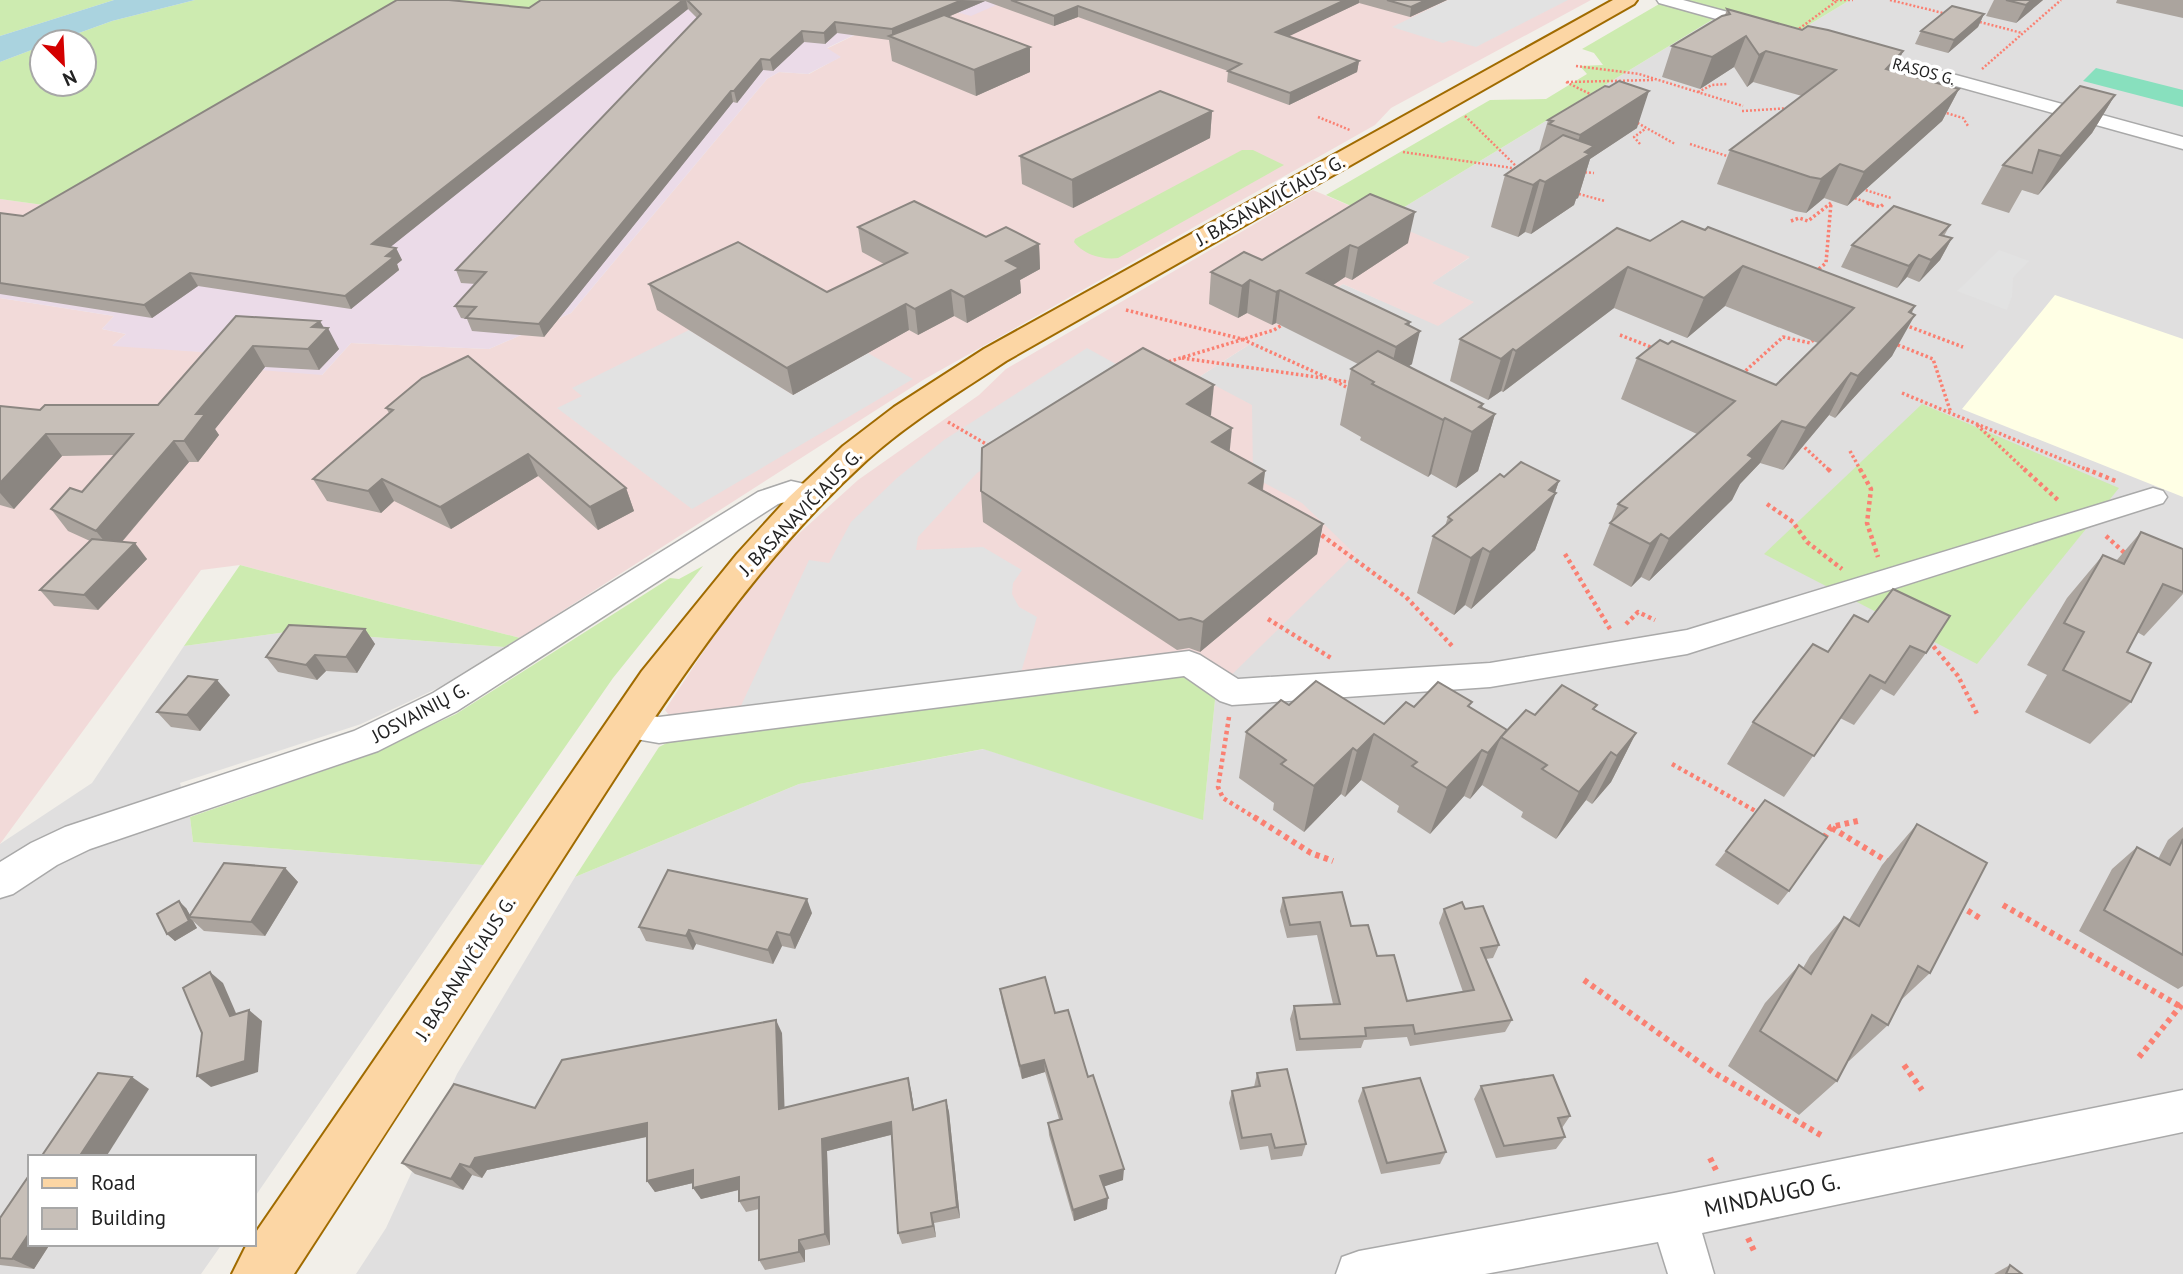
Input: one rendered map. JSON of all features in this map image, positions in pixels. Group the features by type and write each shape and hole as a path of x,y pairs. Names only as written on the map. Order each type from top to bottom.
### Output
{"main road":[{"name":"J. BASANAVIČIAUS G.","path":"261,1274 625,726 706,615 813,494 857,451 906,414 995,355 1627,0"}],"street":[{"path":"1665,0 1792,35"},
{"name":"RASOS G.","path":"1842,48 2183,143"},
{"name":"JOSVAINIŲ G.","path":"0,882 44,854 78,838 366,741 467,689 768,498 791,490 813,494"},
{"path":"625,726 659,730 1189,663 1233,692 1490,675 1687,642 2153,497"},
{"name":"MINDAUGO G.","path":"1359,1274 1674,1216 2183,1111"},
{"path":"1674,1216 1691,1274"}],"path":[{"path":"1832,0 1853,0"},
{"path":"1792,35 1838,0"},
{"path":"1890,0 1947,13"},
{"path":"1954,79 1960,75 1972,78 2061,0"},
{"path":"1973,20 2023,33"},
{"path":"1576,66 1611,68 1697,92 1743,109 1792,108"},
{"path":"1599,98 1566,82 1657,80"},
{"path":"1697,92 1712,85 1728,84"},
{"path":"1938,110 1964,118 1968,126"},
{"path":"1318,117 1374,142 1409,153 1520,169 1461,111"},
{"path":"1628,116 1645,130 1675,144"},
{"path":"1640,144 1634,137 1645,130"},
{"path":"1690,144 1742,161"},
{"path":"1575,175 1583,172 1594,173"},
{"path":"1854,186 1891,198"},
{"path":"1567,190 1590,200 1605,201"},
{"path":"1844,195 1880,207 1885,203"},
{"path":"1791,221 1808,221 1831,202 1826,263 1806,279"},
{"path":"1097,296 1119,308 1242,339 1354,391"},
{"path":"1157,366 1274,330 1294,318"},
{"path":"1903,324 1963,348"},
{"path":"1620,335 1659,350"},
{"path":"1737,379 1783,337 1810,343 1819,335"},
{"path":"1888,341 1933,359 1951,413"},
{"path":"1182,358 1355,383"},
{"path":"1902,393 2153,497"},
{"path":"948,422 999,452"},
{"path":"1973,422 2053,497 2086,517 2134,562"},
{"path":"1797,441 1831,472"},
{"path":"1767,503 1793,522 1807,542 1873,583 1880,561 1865,522 1871,489 1850,451"},
{"path":"1306,524 1406,597 1454,648"},
{"path":"1565,554 1615,637"},
{"path":"1268,619 1373,684"},
{"path":"1925,636 1943,654 1965,686 1978,716"},
{"path":"1233,692 1218,787 1223,798 1311,853 1334,861"},
{"path":"1672,764 1770,819"},
{"path":"1819,846 1831,827 1862,820"},
{"path":"1831,827 1901,870"},
{"path":"1948,898 1983,920"},
{"path":"2003,905 2182,1006 2139,1057"},
{"path":"1584,980 1713,1072 1824,1138"},
{"path":"1904,1065 1922,1090"}],"shaded area":[{"path":"548,0 1008,0 971,16 921,3 827,48 841,57 808,74 779,72 767,79 571,313 489,349 351,343 322,375 260,370 273,357 112,346 126,334 102,329 114,316 0,298 0,242"},
{"path":"1008,0 1591,0 1391,108 1375,125 923,380 520,638 240,565 201,570 0,844 0,298 114,316 102,329 126,334 113,345 274,357 322,375 351,343 489,349 571,313 767,79 779,72 809,74 840,57 826,49 921,3"},
{"path":"1448,0 1568,0 1476,47 1451,40 1443,43 1392,27"},
{"path":"1850,0 2183,0 2183,1274 356,1274 386,1228 457,1074 575,877 799,784 984,749 1203,819 1216,690 1253,477 1199,377 1343,284 1438,325 1473,302 1431,283 1469,258 1383,220 1720,15 1792,35"},
{"path":"1313,190 1470,257 1432,283 1474,302 1438,326 1343,284 1199,377 1252,405 1253,477 1302,503 1355,554 1216,690 684,734 665,710 723,622 783,548 858,480 979,395 1006,369"},
{"path":"0,199 58,207 0,242"},
{"path":"1999,250 2029,261 2013,278 2012,296 2007,310 1957,291"},
{"path":"2055,295 2183,339 2183,497 1962,409"},
{"path":"689,330 793,395 868,353 913,379 692,509 557,408 582,396 572,388"},
{"path":"1087,348 1134,374 977,473 918,537 916,550 983,547 1022,570 1013,583 1012,594 1019,607 1037,617 1020,676 739,710 809,560 829,563 851,522 897,478 944,440"},
{"path":"294,631 504,647 440,687 361,724 180,783 190,817 193,842 483,865 256,1195 256,1155 28,1155 28,1246 221,1246 201,1274 0,1274 0,844 92,783 184,646"}],"green space":[{"path":"0,0 114,0 0,36"},
{"path":"195,0 548,0 524,15 58,207 0,199 0,62 28,51 28,98 98,98 98,28 93,28"},
{"path":"1666,0 1850,0 1792,35 1720,15 1383,220 1326,195 1490,100 1546,99 1587,74 1580,66 1603,65 1594,53 1582,49"},
{"path":"2096,68 2183,90 2183,107 2083,81"},
{"path":"1242,150 1253,150 1284,165 1118,258 1094,256 1074,242 1075,239"},
{"path":"1922,404 2119,488 1977,664 1764,554"},
{"path":"240,565 520,638 504,647 294,631 184,646"},
{"path":"703,566 613,678 483,865 193,842 190,817 366,756 456,714 670,578 679,579"},
{"path":"1180,669 1216,690 1203,820 983,749 799,784 575,877 659,747 684,734"}],"water":[{"path":"114,0 195,0 93,28 28,28 28,51 0,62 0,36"}],"building":[{"path":"397,0 449,0 529,8 541,0 683,0 372,244 396,248 386,256 394,257 345,296 190,273 144,305 0,283 0,213 23,216"},
{"path":"687,0 962,0 892,29 835,22 824,33 802,31 770,60 761,59 734,91 731,91 539,324 466,318 476,307 455,306 486,272 456,270 701,14"},
{"path":"1011,0 1345,0 1276,32 1359,61 1290,93 1228,71 1241,64 1078,6 1054,16"},
{"path":"1387,0 1426,0 1411,7"},
{"path":"2006,0 2032,0 2026,5"},
{"path":"1952,6 1984,14 1954,40 1921,31"},
{"path":"1727,9 1802,30 1808,26 1828,30 1903,51 1886,69 1959,89 1864,172 1840,164 1821,179 1730,150 1836,70 1766,51 1759,55 1746,36 1712,57 1672,46 1722,16 1730,14"},
{"path":"944,15 1030,47 974,70 889,36"},
{"path":"1619,81 1649,91 1580,135 1549,124 1553,121 1548,120 1605,86 1609,87"},
{"path":"2080,86 2115,95 2061,156 2039,150 2032,173 2003,165"},
{"path":"1160,91 1212,111 1072,180 1020,156"},
{"path":"1563,135 1594,146 1585,152 1590,154 1545,182 1540,180 1533,185 1505,175"},
{"path":"1370,194 1415,212 1358,248 1350,245 1307,273 1410,322 1406,324 1420,331 1396,347 1280,290 1276,292 1250,280 1242,286 1211,272 1244,252 1262,260"},
{"path":"914,201 986,237 1006,227 1039,244 1006,261 1019,268 964,297 951,290 915,309 906,304 787,368 649,284 738,242 827,292 907,253 858,227"},
{"path":"1894,206 1950,225 1940,235 1952,238 1931,260 1919,255 1909,266 1852,245"},
{"path":"1682,221 1705,230 1708,227 1915,306 1909,312 1915,315 1858,376 1851,373 1806,428 1782,421 1748,455 1753,458 1669,539 1661,534 1650,544 1610,523 1627,508 1618,504 1735,401 1637,358 1660,340 1668,344 1672,341 1776,385 1854,308 1743,266 1704,298 1628,267 1516,351 1513,349 1501,359 1460,339 1617,228 1650,241"},
{"path":"236,316 320,321 312,327 328,328 308,349 253,346 196,414 205,414 184,441 174,441 96,531 51,509 70,488 82,492 133,434 46,434 0,483 0,406 40,410 45,405 158,405"},
{"path":"1143,348 1214,385 1187,404 1232,428 1212,442 1265,471 1249,483 1323,524 1203,622 1191,618 1179,620 981,491 982,448"},
{"path":"1378,351 1483,404 1479,407 1495,414 1472,432 1372,384 1374,382 1351,369"},
{"path":"468,356 626,488 590,507 528,454 440,507 382,479 368,491 313,479 393,410 386,408 422,378"},
{"path":"1521,462 1559,481 1549,490 1556,493 1490,552 1483,548 1471,558 1433,536 1452,520 1448,517 1500,474 1504,477"},
{"path":"2141,532 2183,549 2183,592 2163,584 2127,652 2151,663 2131,702 2063,670 2084,632 2064,623 2103,555 2124,564"},
{"path":"92,539 135,543 84,595 40,590"},
{"path":"1893,589 1950,616 1926,653 1910,646 1885,683 1870,675 1814,756 1753,722 1813,644 1828,652 1854,615 1868,622"},
{"path":"289,625 365,629 346,657 315,655 306,665 266,657"},
{"path":"188,676 217,680 187,715 157,712"},
{"path":"1316,681 1384,724 1406,702 1414,707 1438,682 1472,702 1468,706 1507,730 1488,753 1482,750 1447,788 1412,766 1417,762 1374,734 1357,751 1353,748 1314,786 1281,764 1286,760 1246,732 1281,700 1289,705"},
{"path":"1562,685 1597,705 1593,709 1636,733 1617,756 1611,752 1579,792 1542,769 1547,765 1501,737 1526,710 1535,715"},
{"path":"1765,800 1827,837 1789,891 1726,851"},
{"path":"1917,824 1987,863 1930,973 1918,966 1888,1025 1872,1015 1837,1081 1760,1031 1799,965 1811,974 1844,917 1859,926"},
{"path":"2183,839 2183,955 2104,910 2137,847 2170,865"},
{"path":"224,863 285,868 251,922 189,917"},
{"path":"668,870 807,899 790,935 777,932 768,950 689,930 686,936 639,927"},
{"path":"1342,892 1351,926 1368,925 1377,956 1394,955 1407,1001 1474,990 1444,909 1462,902 1465,909 1483,906 1499,945 1481,948 1512,1020 1415,1034 1413,1025 1365,1028 1366,1036 1300,1039 1294,1006 1340,1004 1320,922 1290,925 1283,898"},
{"path":"179,901 189,921 167,934 157,914"},
{"path":"210,972 230,1016 249,1010 245,1061 197,1076 202,1033 183,988"},
{"path":"1045,977 1055,1013 1068,1010 1088,1077 1093,1075 1124,1169 1100,1176 1108,1198 1073,1210 1048,1123 1062,1119 1044,1060 1020,1066 1000,989"},
{"path":"776,1020 779,1109 908,1078 913,1110 946,1100 957,1207 931,1213 933,1226 898,1233 891,1122 822,1139 825,1234 799,1240 799,1252 759,1260 759,1197 739,1201 739,1177 693,1188 693,1170 647,1181 647,1123 475,1158 470,1167 460,1164 451,1179 402,1163 454,1084 535,1108 562,1060"},
{"path":"1287,1069 1306,1144 1275,1148 1271,1134 1242,1138 1232,1091 1260,1086 1257,1073"},
{"path":"98,1073 132,1077 80,1155 42,1155"},
{"path":"1553,1075 1570,1116 1558,1118 1565,1137 1504,1146 1481,1086"},
{"path":"1420,1078 1446,1152 1387,1163 1363,1088"},
{"path":"28,1177 28,1235 12,1259 0,1258 0,1218"},
{"path":"2010,1265 2022,1274 2006,1274"}]}
